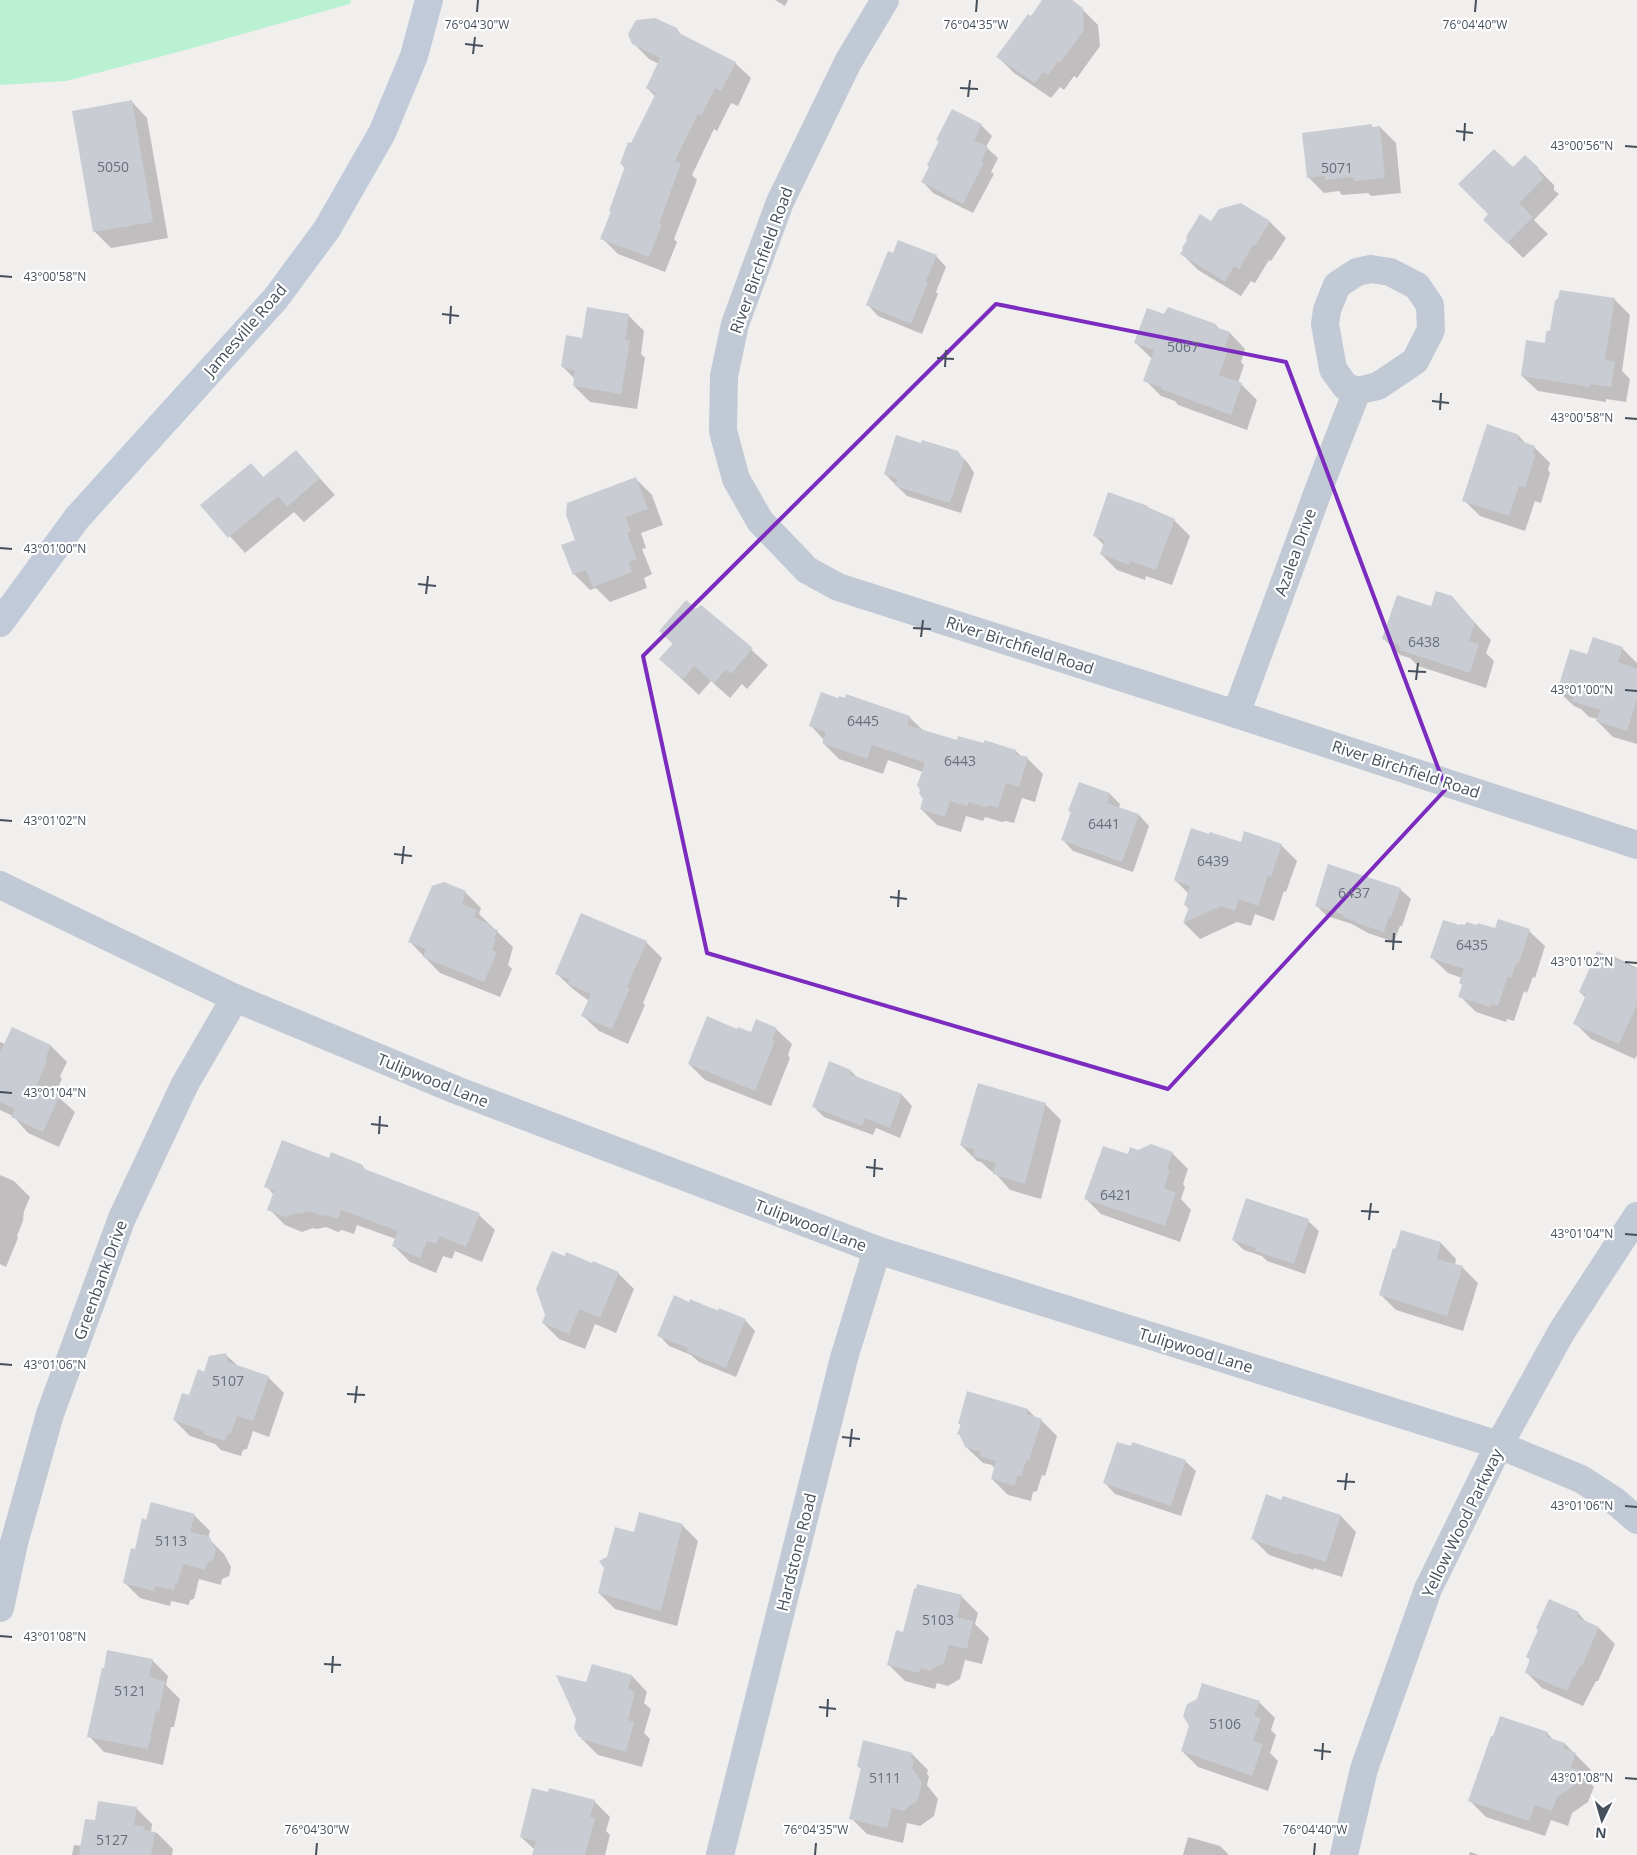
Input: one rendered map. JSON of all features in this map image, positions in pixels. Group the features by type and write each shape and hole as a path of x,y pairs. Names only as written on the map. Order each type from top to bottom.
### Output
{"street":[{"name":"Jamesville Road","path":"0,623 77,518 276,298 327,229 382,133 414,56 429,0"},
{"name":"River Birchfield Road","path":"885,0 848,62 780,202 734,324 724,376 723,431 736,479 760,521 807,570 838,587 1637,845"},
{"path":"1371,269 1390,272 1417,286 1430,305 1431,330 1415,361 1378,386 1357,392 1345,386 1333,369 1326,324 1327,310 1337,285 1357,272 1371,269"},
{"name":"Azalea Drive","path":"1236,714 1323,478 1357,392"},
{"name":"Tulipwood Lane","path":"0,885 236,998 456,1090 876,1250 1498,1445 1581,1479 1615,1501 1637,1520"},
{"name":"Greenbank Drive","path":"0,1608 14,1543 50,1414 122,1218 185,1084 236,998"},
{"name":"Yellow Wood Parkway","path":"1344,1855 1364,1769 1428,1589 1498,1445 1562,1331 1637,1216"},
{"name":"Hardstone Road","path":"720,1855 844,1358 876,1250"}],"highlighted area":[{"path":"996,304 1286,362 1446,789 1168,1089 707,953 643,656"}],"green space":[{"path":"0,0 351,0 350,4 66,81 0,85"}],"building":[{"path":"1042,0 1072,0 1083,8 1084,30 1060,63 1058,61 1048,75 1043,72 1035,83 996,57 1028,14 1031,16"},
{"path":"655,18 677,28 679,33 736,62 721,91 715,88 701,116 698,114 675,161 681,163 659,224 662,225 649,257 600,239 611,212 609,211 625,166 620,164 628,142 631,143 656,93 646,88 660,58 632,44 628,34 636,20"},
{"path":"132,100 153,222 93,232 72,111"},
{"path":"952,109 982,124 974,140 988,147 981,161 984,163 963,204 921,182 939,141 936,140"},
{"path":"1372,124 1372,127 1380,126 1385,178 1354,181 1353,177 1325,180 1325,176 1307,178 1302,133"},
{"path":"1494,149 1513,167 1525,155 1538,167 1539,173 1544,178 1519,203 1533,217 1507,243 1483,220 1488,214 1458,184"},
{"path":"1241,203 1270,221 1239,269 1234,266 1225,282 1180,254 1187,240 1186,237 1200,214 1211,221 1219,209"},
{"path":"898,240 937,255 911,324 866,305 888,251 893,253"},
{"path":"1560,290 1615,298 1605,360 1615,362 1611,387 1591,384 1590,387 1521,376 1526,340 1545,343 1546,332 1550,330 1555,301"},
{"path":"587,307 629,314 625,340 630,341 621,394 573,386 575,370 561,367 566,335 582,338"},
{"path":"1168,307 1216,324 1215,327 1230,332 1225,347 1229,348 1219,375 1242,383 1231,415 1143,381 1154,350 1134,343 1147,308 1164,314"},
{"path":"1487,424 1519,435 1518,440 1535,446 1533,453 1535,456 1525,488 1519,486 1509,516 1462,501"},
{"path":"896,435 921,443 922,440 958,451 964,461 950,503 895,486 897,479 884,474"},
{"path":"296,450 320,478 287,507 278,496 228,538 200,505 251,463 263,477"},
{"path":"636,477 648,509 626,517 631,532 627,533 637,559 629,562 632,572 593,587 586,570 573,575 561,545 575,540 566,515 567,503"},
{"path":"1108,492 1148,506 1175,519 1156,570 1130,561 1129,565 1100,554 1105,540 1093,536"},
{"path":"1436,591 1452,596 1475,623 1469,641 1479,644 1470,673 1400,650 1401,647 1398,644 1382,639 1397,595 1431,606"},
{"path":"686,600 696,609 701,605 753,648 731,674 726,669 714,683 694,666 683,680 659,659 673,643 659,631"},
{"path":"1593,637 1623,647 1618,662 1637,669 1637,699 1627,731 1596,721 1600,710 1572,701 1573,696 1557,691 1570,649 1587,654"},
{"path":"821,692 838,698 839,696 845,698 846,694 910,716 907,725 957,740 958,736 984,743 984,740 1016,750 1015,754 1028,757 1019,787 1006,783 998,808 989,805 985,807 969,802 967,806 950,801 945,817 920,809 923,799 917,785 925,763 872,745 867,759 822,743 826,732 809,726"},
{"path":"1079,782 1110,793 1107,803 1139,814 1122,862 1061,840 1071,812 1068,811"},
{"path":"1191,828 1241,842 1244,831 1282,844 1271,877 1268,876 1258,906 1239,899 1235,911 1221,906 1183,923 1189,907 1184,905 1190,886 1174,880"},
{"path":"1328,864 1401,888 1384,932 1356,923 1343,917 1344,915 1315,906"},
{"path":"444,882 466,891 462,904 477,910 474,917 498,930 494,938 496,939 492,950 497,952 484,982 423,957 426,949 408,942 432,886"},
{"path":"581,913 647,941 627,987 630,988 612,1029 581,1016 591,994 568,984 570,980 555,974"},
{"path":"1498,919 1530,929 1519,963 1517,962 1511,978 1508,976 1498,1006 1491,1004 1490,1007 1458,997 1462,985 1459,983 1464,969 1430,958 1443,920 1460,925 1465,925 1466,922 1477,925 1478,923 1495,928"},
{"path":"1597,951 1637,969 1637,1005 1619,1044 1573,1024 1586,995 1579,992"},
{"path":"707,1016 737,1029 738,1027 751,1032 756,1019 777,1028 772,1040 775,1041 755,1091 688,1064"},
{"path":"12,1027 51,1045 45,1060 47,1062 37,1084 60,1095 43,1132 11,1117 15,1109 0,1102 0,1053"},
{"path":"829,1061 851,1070 850,1074 902,1094 890,1128 865,1118 862,1126 812,1107"},
{"path":"978,1083 1046,1103 1025,1184 993,1174 996,1163 973,1156 975,1150 960,1145"},
{"path":"282,1140 329,1158 331,1152 363,1165 362,1168 480,1213 466,1247 439,1236 436,1244 427,1241 420,1258 392,1246 398,1231 341,1210 338,1219 309,1211 285,1217 267,1210 274,1191 264,1187"},
{"path":"1151,1144 1173,1152 1167,1168 1170,1170 1164,1188 1176,1193 1165,1226 1084,1199 1103,1146 1128,1154 1130,1147 1138,1150"},
{"path":"1246,1198 1309,1219 1294,1264 1255,1251 1256,1248 1232,1240"},
{"path":"1401,1230 1441,1242 1437,1259 1463,1266 1447,1316 1379,1295 1393,1248 1395,1249"},
{"path":"552,1251 565,1256 566,1252 619,1272 600,1318 579,1309 569,1334 542,1323 545,1315 536,1289"},
{"path":"674,1295 689,1302 690,1299 718,1311 719,1308 746,1319 726,1368 687,1352 688,1348 657,1336"},
{"path":"226,1353 228,1362 269,1376 253,1421 237,1416 231,1433 227,1435 225,1441 203,1434 204,1431 173,1420 182,1393 189,1395 198,1369 204,1372 209,1356"},
{"path":"967,1391 1028,1409 1027,1414 1042,1419 1029,1461 1026,1460 1022,1475 1017,1476 1015,1486 991,1479 996,1461 980,1456 981,1452 965,1447 960,1435 957,1434 961,1424 958,1424"},
{"path":"1117,1442 1131,1446 1132,1442 1186,1460 1171,1506 1103,1483"},
{"path":"1266,1494 1281,1500 1283,1496 1341,1515 1326,1562 1298,1553 1298,1555 1251,1539"},
{"path":"151,1502 195,1514 190,1532 209,1536 216,1550 213,1560 207,1564 205,1570 183,1564 174,1590 155,1586 154,1591 123,1583 131,1548 135,1549 142,1518 146,1520"},
{"path":"639,1512 683,1524 661,1611 598,1593 604,1568 599,1561 607,1557 615,1527 634,1532"},
{"path":"917,1584 962,1595 957,1617 973,1621 967,1649 949,1645 944,1663 931,1671 921,1668 919,1673 887,1665 896,1630 903,1632"},
{"path":"1549,1599 1579,1612 1577,1617 1599,1627 1582,1666 1580,1666 1573,1677 1567,1691 1525,1673 1530,1659 1526,1657"},
{"path":"107,1650 153,1659 149,1676 165,1682 159,1712 156,1711 148,1749 87,1737"},
{"path":"592,1664 632,1675 628,1689 635,1692 628,1720 634,1722 626,1752 581,1739 574,1728 576,1719 556,1675 586,1682"},
{"path":"1202,1683 1260,1701 1254,1716 1261,1718 1253,1741 1263,1744 1252,1776 1181,1751 1189,1726 1183,1716 1187,1704 1197,1699"},
{"path":"1500,1716 1548,1732 1547,1737 1565,1743 1564,1748 1576,1753 1571,1768 1579,1770 1573,1786 1557,1797 1552,1811 1535,1805 1529,1821 1468,1801"},
{"path":"863,1740 913,1753 911,1758 914,1759 912,1768 922,1782 918,1800 903,1811 892,1808 887,1828 849,1819 861,1768 857,1766"},
{"path":"532,1788 548,1792 549,1788 595,1800 590,1817 595,1818 585,1855 532,1855 536,1841 520,1837"},
{"path":"98,1801 137,1807 134,1825 145,1827 144,1830 155,1832 151,1855 79,1855 85,1819 95,1820"}]}
